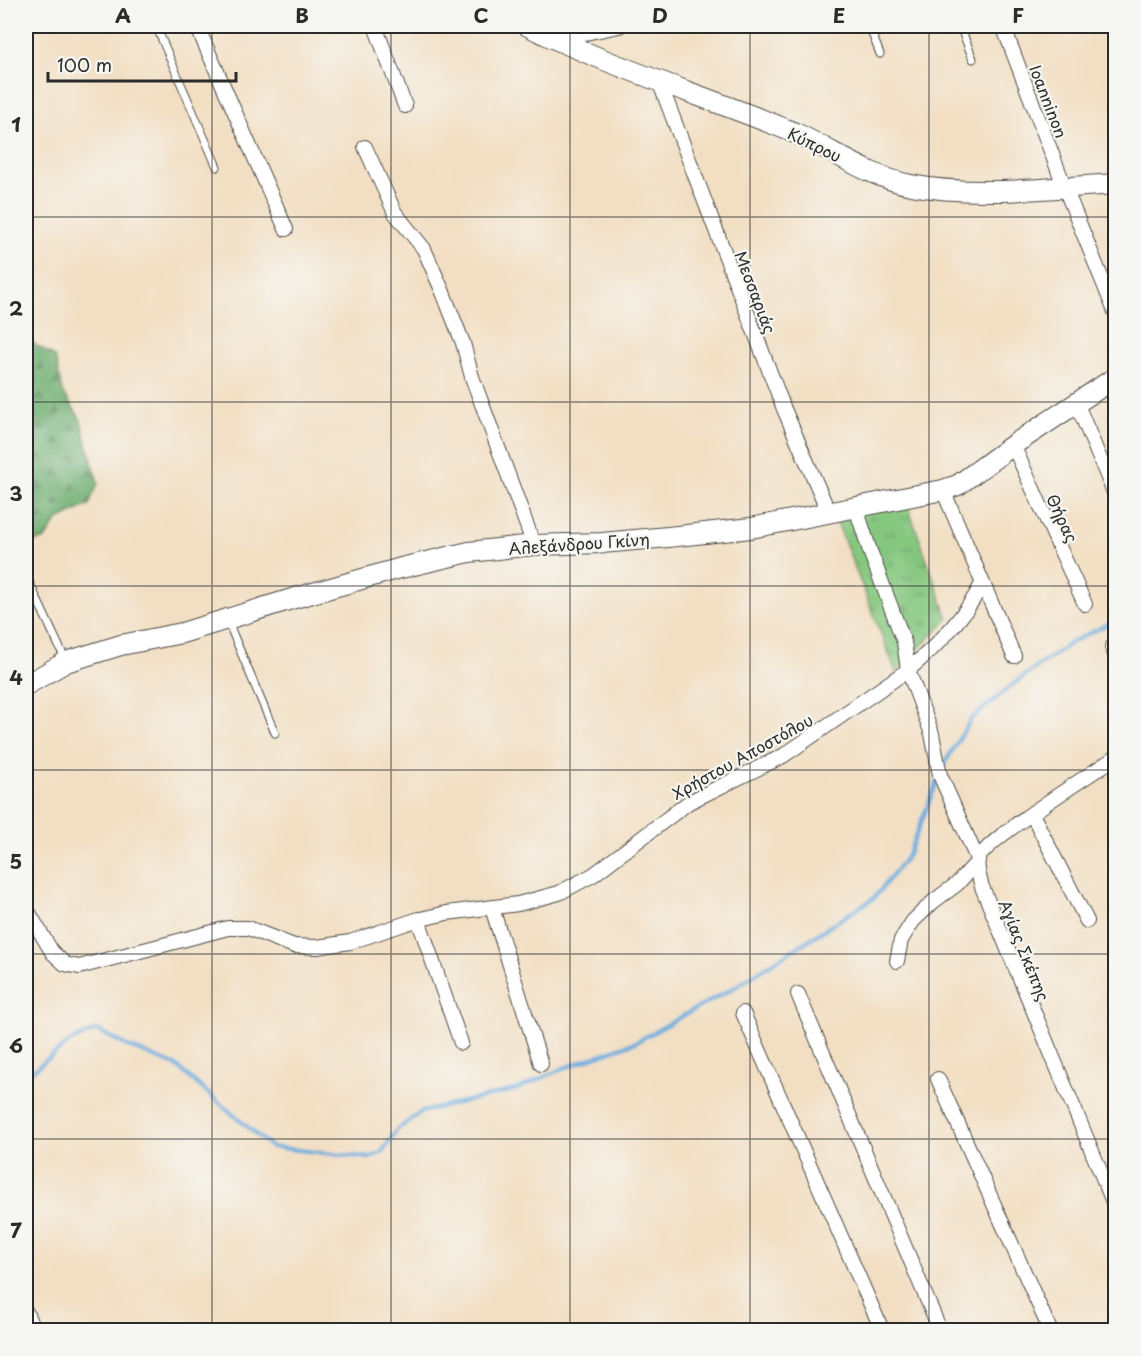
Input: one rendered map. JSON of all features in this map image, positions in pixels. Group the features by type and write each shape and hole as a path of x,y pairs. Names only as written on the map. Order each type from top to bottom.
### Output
{"street":[{"path":"197,26 286,229"},
{"path":"375,26 405,106"},
{"name":"Κύπρου","path":"528,26 659,81 796,134 880,176 910,185 960,190 1065,188 1116,184"},
{"path":"556,39 619,26"},
{"name":"Ioanninon","path":"1003,26 1116,314"},
{"name":"Μεσσαριάς","path":"659,81 784,410 829,513"},
{"path":"365,147 395,213 424,249 442,290 534,545"},
{"name":"Αλεξάνδρου Γκίνη","path":"26,685 66,662 121,645 182,633 401,568 469,552 534,545 602,543 751,528 943,490 958,484 1116,377"},
{"path":"1076,402 1116,497"},
{"name":"Θήρας","path":"1013,445 1085,604"},
{"path":"943,490 1014,656"},
{"name":"Αγίας Σκέπης","path":"856,508 904,642 908,670 932,734 940,775 978,861 982,887 1116,1209"},
{"name":"Χρήστου Αποστόλου","path":"26,908 52,952 65,964 79,967 228,928 248,928 294,946 317,947 350,942 418,920 519,904 559,893 593,875 689,802 783,756 908,670 925,656 972,604 982,584"},
{"path":"897,960 901,940 914,921 934,900 957,884 989,845 1007,830 1116,758"},
{"path":"1032,814 1088,921"},
{"path":"492,908 541,1064"},
{"path":"418,920 461,1043"},
{"path":"798,994 940,1330"},
{"path":"743,1013 882,1330"},
{"path":"938,1079 1050,1330"},
{"path":"26,1312 33,1330"}],"lane":[{"path":"156,26 217,167"},
{"path":"869,26 880,54"},
{"path":"960,26 973,59"},
{"path":"30,584 66,662"},
{"path":"227,620 275,733"}],"green space":[{"path":"26,339 55,357 63,393 80,418 98,483 89,505 58,520 44,540 26,542"},
{"path":"907,504 948,619 896,672 835,517"}],"waterway":[{"path":"943,766 971,719 1016,682 1072,642 1116,620"},
{"path":"26,1076 71,1041 97,1030 129,1047 175,1065 271,1147 370,1158 382,1152 397,1130 421,1112 518,1089 564,1068 636,1042 735,987 874,898 908,855 937,782"}]}
